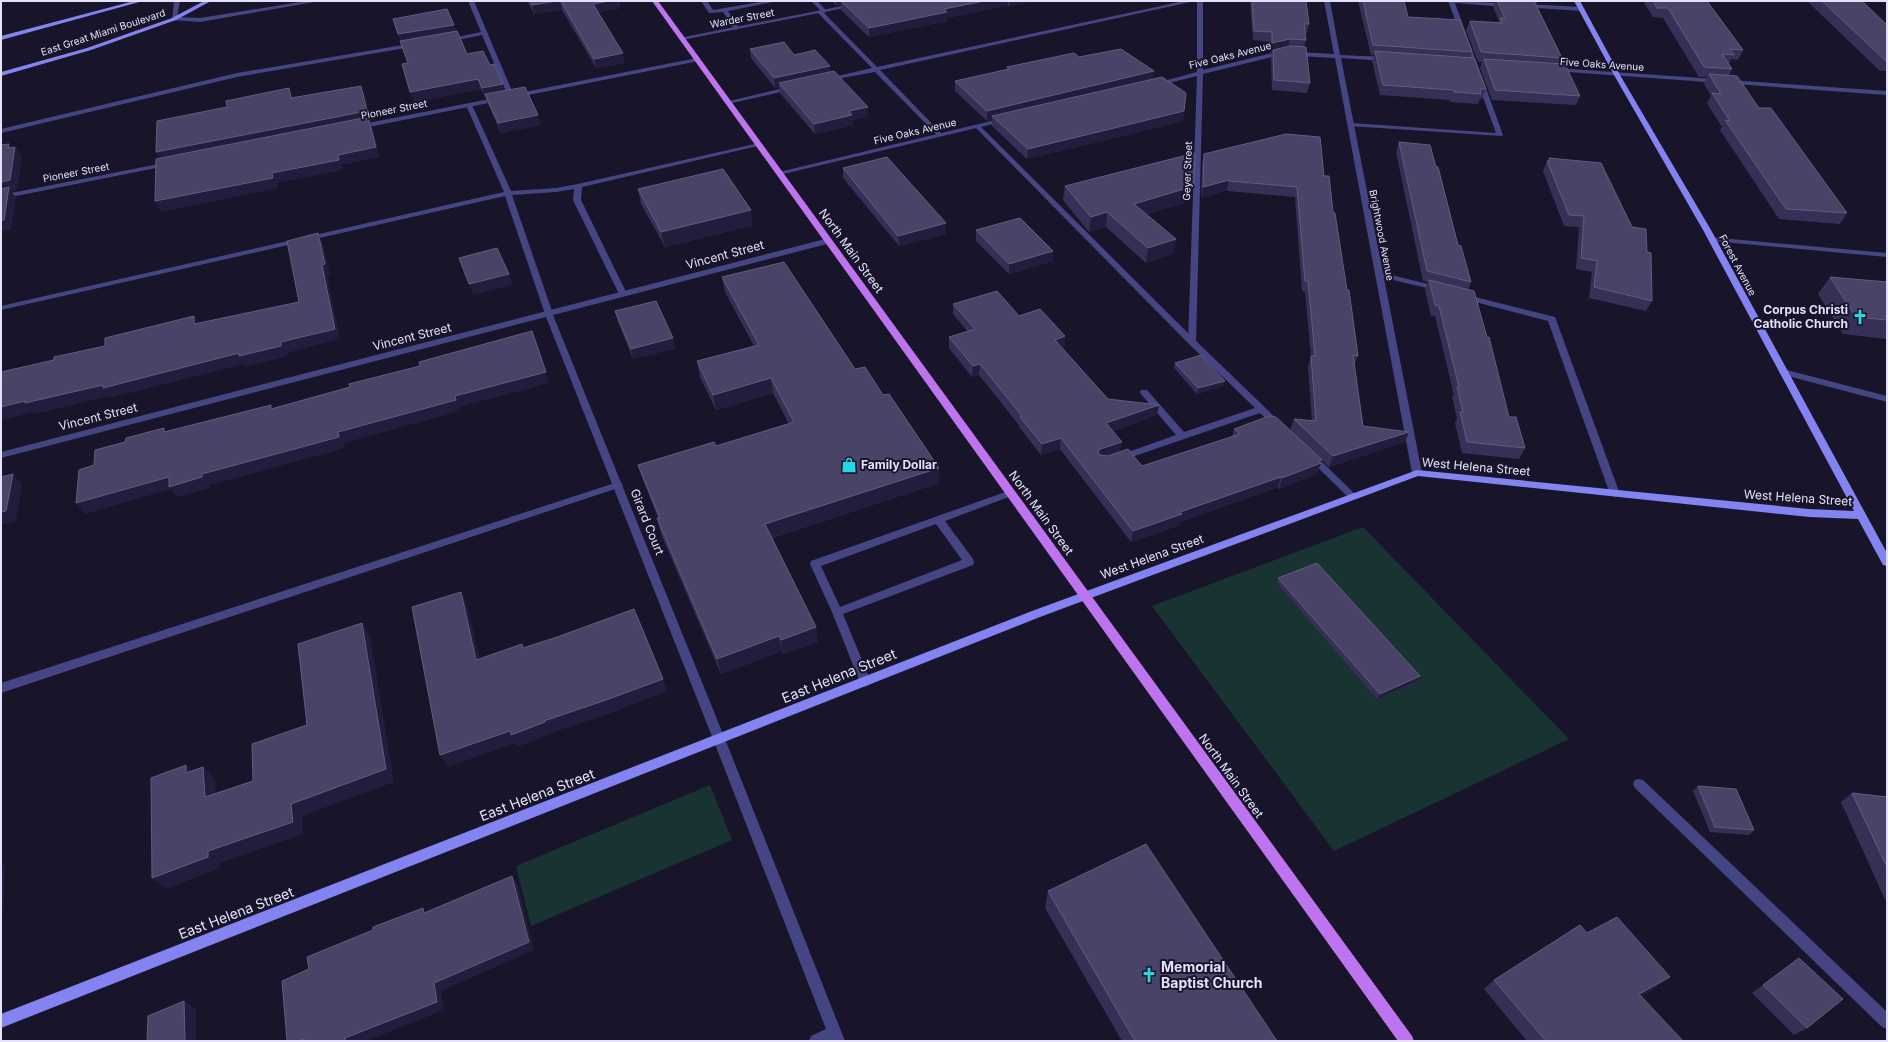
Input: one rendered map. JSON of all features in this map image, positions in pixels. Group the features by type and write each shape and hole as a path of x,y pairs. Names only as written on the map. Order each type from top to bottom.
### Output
{"main road":[{"name":"North Main Street","path":"655,1 1407,1041"}],"street":[{"name":"East Great Miami Boulevard","path":"1,38 140,1"},
{"path":"177,1 174,19 200,20 317,1"},
{"name":"East Great Miami Boulevard","path":"1,74 89,49 174,19 208,1"},
{"path":"471,1 511,96"},
{"path":"704,1 710,12 775,1"},
{"path":"814,1 822,12 875,69 940,135"},
{"name":"Warder Street","path":"682,38 876,1"},
{"path":"823,80 1192,1"},
{"name":"Geyer Street","path":"1192,342 1200,74 1200,1"},
{"name":"Brightwood Avenue","path":"1327,1 1417,473"},
{"path":"1447,1 1512,5"},
{"path":"1351,125 1500,135 1451,1"},
{"name":"Forest Avenue","path":"1577,1 1617,75 1712,240 1782,372 1887,562"},
{"path":"1520,6 1582,9"},
{"path":"724,9 736,28"},
{"path":"438,41 484,33"},
{"path":"1,131 237,75 423,44"},
{"name":"Five Oaks Avenue","path":"1146,86 1200,74 1280,53 1391,59"},
{"name":"Pioneer Street","path":"352,128 697,60"},
{"path":"1467,64 1483,66"},
{"name":"Five Oaks Avenue","path":"1546,70 1887,93"},
{"path":"728,102 801,86"},
{"name":"Girard Court","path":"469,105 508,193 550,314 836,1036"},
{"name":"Five Oaks Avenue","path":"779,173 1008,119"},
{"path":"977,126 1192,342 1285,431"},
{"path":"1,308 508,193 578,186 759,145"},
{"name":"Pioneer Street","path":"1,197 180,162"},
{"path":"578,186 577,200 623,294"},
{"path":"1712,240 1887,255"},
{"name":"Vincent Street","path":"1,455 828,241"},
{"path":"1379,274 1552,319 1615,494"},
{"path":"1782,372 1887,399"},
{"path":"1144,392 1182,436"},
{"path":"1110,461 1262,409"},
{"path":"1302,447 1353,497"},
{"name":"West Helena Street","path":"1085,596 1417,473 1809,513 1861,515"},
{"path":"1,688 618,485"},
{"path":"865,682 837,612 815,564 1011,494"},
{"path":"837,612 969,562 939,520"},
{"name":"East Helena Street","path":"1,1021 1085,596"},
{"path":"1639,784 1887,1022"},
{"path":"816,1041 836,1036"}],"green space":[{"path":"1363,527 1569,739 1334,851 1152,606"},
{"path":"710,785 732,840 531,926 516,866"}],"building":[{"path":"530,1 556,1 532,5"},
{"path":"561,1 609,1 593,4 623,53 594,59"},
{"path":"841,1 984,1 944,9 947,12 869,28"},
{"path":"1252,1 1306,1 1309,24 1304,24 1306,40 1290,39 1272,43 1272,32 1254,31"},
{"path":"1363,1 1404,1 1408,17 1460,20 1472,52 1373,45"},
{"path":"1497,1 1534,1 1562,58 1481,52 1470,21 1502,23 1500,18 1505,18"},
{"path":"1653,1 1707,1 1743,50 1730,49 1734,55 1722,54 1732,69 1704,67 1668,8 1657,8"},
{"path":"1822,1 1862,1 1887,25 1887,61 1886,61"},
{"path":"447,9 454,25 398,34 393,19"},
{"path":"457,31 467,54 483,51 490,65 494,64 503,84 482,88 478,79 410,92 402,64 408,63 400,41"},
{"path":"784,42 794,55 815,50 830,66 774,78 750,49"},
{"path":"1290,46 1306,47 1310,83 1274,80 1273,50"},
{"path":"1121,49 1154,71 987,111 955,81 1009,69 1007,67 1074,53 1079,57"},
{"path":"1375,51 1474,58 1486,89 1480,89 1481,94 1454,92 1453,90 1383,85"},
{"path":"1484,59 1565,64 1580,96 1495,90"},
{"path":"834,71 868,107 849,111 852,115 814,124 779,83"},
{"path":"1709,74 1737,76 1759,108 1771,108 1847,213 1786,209 1725,120 1730,121 1712,93 1721,94"},
{"path":"1162,77 1186,93 1184,111 1028,149 992,116"},
{"path":"361,86 367,111 156,152 157,121 227,107 226,101 289,88 291,98"},
{"path":"525,87 538,115 498,123 485,94"},
{"path":"368,117 376,147 338,155 339,160 272,173 273,178 155,201 156,159"},
{"path":"1286,134 1320,137 1324,176 1329,176 1333,212 1335,213 1347,290 1349,290 1358,356 1353,355 1363,426 1409,432 1333,456 1294,419 1316,421 1311,356 1315,356 1308,281 1305,281 1297,187 1229,180 1203,187 1204,154"},
{"path":"1399,142 1430,145 1436,167 1438,167 1458,245 1461,246 1471,282 1427,271"},
{"path":"9,144 8,148 15,147 10,180 1,182 1,145"},
{"path":"1195,153 1194,186 1134,204 1176,239 1148,248 1107,212 1091,217 1065,186"},
{"path":"887,157 946,223 898,236 843,168"},
{"path":"1549,158 1601,163 1632,227 1646,229 1647,252 1651,253 1652,301 1594,287 1597,261 1581,258 1584,216 1569,215 1547,161 1550,161"},
{"path":"723,169 751,210 661,232 638,189"},
{"path":"9,187 4,220 1,220 1,189"},
{"path":"1020,218 1053,251 1009,264 976,230"},
{"path":"318,233 325,264 322,265 335,329 281,342 281,346 239,356 239,353 103,388 103,385 1,407 1,372 54,360 54,357 105,346 105,338 194,316 194,324 299,302 287,241"},
{"path":"497,248 509,274 469,284 459,258"},
{"path":"784,262 855,369 865,367 883,395 889,394 939,468 765,524 816,627 781,640 779,636 717,659 657,518 660,518 638,465 714,442 716,446 794,422 771,378 713,395 697,361 759,345 722,277"},
{"path":"1830,277 1887,282 1887,320 1856,317"},
{"path":"1429,280 1474,291 1487,337 1489,337 1509,417 1516,417 1525,448 1467,442 1460,412 1463,412 1457,387 1459,387 1439,306 1435,305"},
{"path":"997,291 1019,316 1040,309 1065,336 1055,340 1108,399 1159,405 1106,423 1122,442 1100,449 1098,452 1100,455 1108,456 1128,449 1142,466 1240,434 1234,429 1269,416 1276,417 1322,460 1319,461 1321,463 1282,478 1281,477 1180,512 1182,514 1133,531 1061,438 1042,444 1020,417 1022,416 980,364 973,366 949,337 975,329 953,304"},
{"path":"656,301 673,338 631,349 615,311"},
{"path":"532,331 546,372 455,396 456,400 338,432 339,437 202,474 202,477 169,487 169,477 76,503 79,470 94,465 95,450 125,442 126,438 164,428 164,432 271,405 271,409 350,387 349,384 420,366 419,362"},
{"path":"1201,355 1225,381 1198,388 1175,363"},
{"path":"13,474 6,511 1,512 1,477"},
{"path":"1317,563 1420,676 1380,694 1278,578"},
{"path":"461,592 476,660 522,644 523,648 634,609 663,679 544,721 545,722 511,735 510,731 440,755 412,607"},
{"path":"362,623 386,769 291,804 293,822 208,851 208,857 152,878 151,778 186,765 186,773 203,767 205,797 253,781 252,744 307,725 298,644"},
{"path":"1698,786 1736,789 1754,830 1715,827"},
{"path":"1852,793 1887,797 1887,867"},
{"name":"Memorial Baptist Church","path":"1146,844 1277,1041 1135,1041 1048,891"},
{"path":"512,876 529,942 434,983 437,1002 345,1038 345,1041 304,1041 304,1039 298,1041 287,1041 282,981 309,969 307,957 373,930 373,927 423,908 424,913"},
{"path":"1617,917 1670,977 1639,994 1683,1041 1546,1041 1494,980 1580,925 1587,933"},
{"path":"1799,958 1843,999 1807,1028 1763,985"},
{"path":"184,1001 185,1041 147,1041 148,1016"}],"place":[{"name":"Corpus Christi Catholic Church","path":"1860,317"},
{"name":"Family Dollar","path":"849,465"},
{"name":"Memorial Baptist Church","path":"1149,975"}]}
